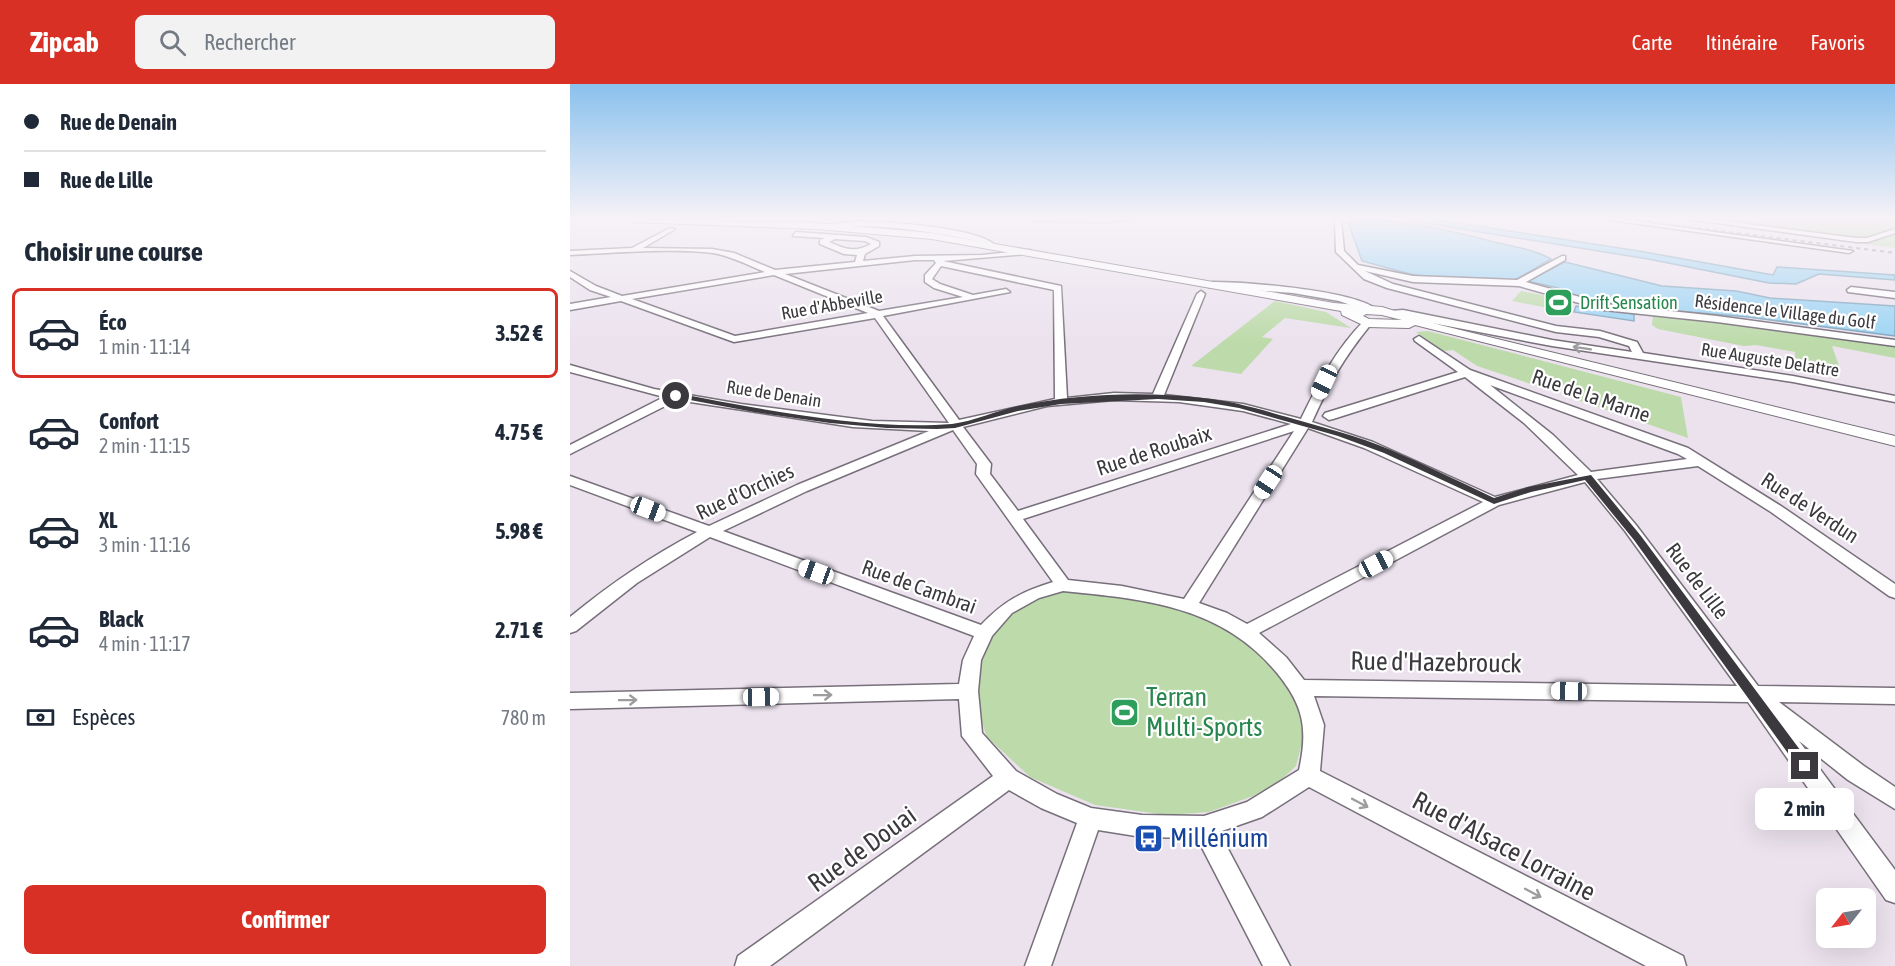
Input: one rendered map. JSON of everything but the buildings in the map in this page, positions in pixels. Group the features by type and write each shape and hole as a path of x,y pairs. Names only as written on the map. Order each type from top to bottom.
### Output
{"main road":[{"path":"1073,260 1334,307 1365,315 1393,318 1895,441"}],"street":[{"path":"745,260 876,313 984,464 983,474 1064,585"},
{"path":"570,307 777,272 894,260"},
{"path":"943,260 929,275 928,280 937,286 972,296"},
{"path":"944,260 1058,288 1061,402"},
{"path":"1348,260 1367,278 1426,297 1556,329 1606,336 1633,344 1639,356"},
{"path":"1519,284 1558,260"},
{"name":"Résidence le Village du Golf","path":"1353,266 1413,279 1519,284 1554,291 1604,308 1717,319 1895,343"},
{"path":"570,273 593,288 621,299"},
{"path":"1188,607 1305,423 1324,382 1365,315 1350,302 1237,284 1212,285"},
{"name":"Résidence le Village du Golf","path":"1851,290 1895,295"},
{"name":"Rue d'Abbeville","path":"621,299 734,339 1005,292"},
{"path":"1158,396 1201,294"},
{"name":"Rue Auguste Delattre","path":"1393,318 1403,313 1509,335 1793,379 1895,399"},
{"path":"1606,336 1623,346 1618,353"},
{"name":"Rue de Lille","path":"1419,339 1501,398 1542,432 1588,477 1637,538 1754,694 1895,891"},
{"name":"Rue de Denain","path":"570,368 676,396 754,410 887,426 955,426"},
{"path":"1329,416 1467,373"},
{"name":"Rue de la Marne","path":"1467,373 1662,442 1699,462"},
{"path":"570,450 676,396"},
{"path":"955,426 1017,409 1061,402 1158,396 1240,406 1305,423 1387,451 1494,501"},
{"name":"Rue de Roubaix","path":"1015,517 1305,423"},
{"name":"Rue d'Orchies","path":"570,627 599,601 638,573 706,532 813,483 955,426"},
{"path":"1246,632 1494,501 1528,490 1588,477 1699,462"},
{"name":"Rue de Verdun","path":"1699,462 1814,534 1895,592"},
{"name":"Rue de Cambrai","path":"570,480 984,633"},
{"path":"1064,585 1127,593 1188,607 1221,617 1246,632 1276,659 1300,688 1314,724 1308,776 1254,810 1204,828 1142,826 1090,818 1049,801 1008,778 972,736 968,691 972,660 984,633 1006,609 1033,594 1064,585"},
{"name":"Rue d'Hazebrouck","path":"1300,688 1895,696"},
{"path":"570,701 968,691"},
{"path":"1754,694 1856,773 1895,799"},
{"name":"Rue d'Alsace Lorraine","path":"1308,776 1673,966"},
{"name":"Rue de Douai","path":"748,966 1008,778"},
{"path":"1038,966 1090,818"},
{"path":"1204,828 1278,966"}],"green space":[{"path":"1521,291 1571,301 1563,311 1512,301"},
{"path":"1275,301 1326,312 1351,328 1285,318 1262,337 1273,339 1241,374 1191,366"},
{"path":"1653,315 1895,345 1895,358 1832,346 1839,366 1795,358 1795,352 1756,345 1744,346 1658,329 1652,325"},
{"path":"1428,331 1681,397 1688,438 1566,396 1570,392 1545,384 1540,387 1477,366 1453,350 1444,351 1416,332"},
{"path":"1065,588 1136,599 1198,614 1229,629 1265,660 1285,685 1300,712 1304,735 1296,766 1281,780 1253,796 1209,812 1166,815 1095,805 1030,777 987,737 975,703 979,663 990,637 1010,612 1035,597"}],"water":[{"path":"1549,260 1515,280 1442,279 1410,274 1362,261"},
{"path":"1654,260 1690,260 1773,275 1777,267 1895,275 1895,280 1819,274 1796,284 1769,283"},
{"path":"1565,262 1662,286 1736,291 1770,298 1895,306 1895,336 1748,317 1654,309 1636,310 1591,302 1558,288 1528,281"},
{"path":"1576,306 1634,314 1634,321 1574,312"}],"place":[{"name":"Drift Sensation","path":"1559,303"},
{"name":"Terran Multi-Sports","path":"1125,712"},
{"name":"Millénium","path":"1149,838"}],"route":[{"path":"676,396 754,410 830,420 887,426 937,427 955,426 977,418 1061,402 1158,396 1204,400 1240,406 1305,423 1387,451 1494,501 1528,490 1588,477 1637,538 1805,766"}]}
